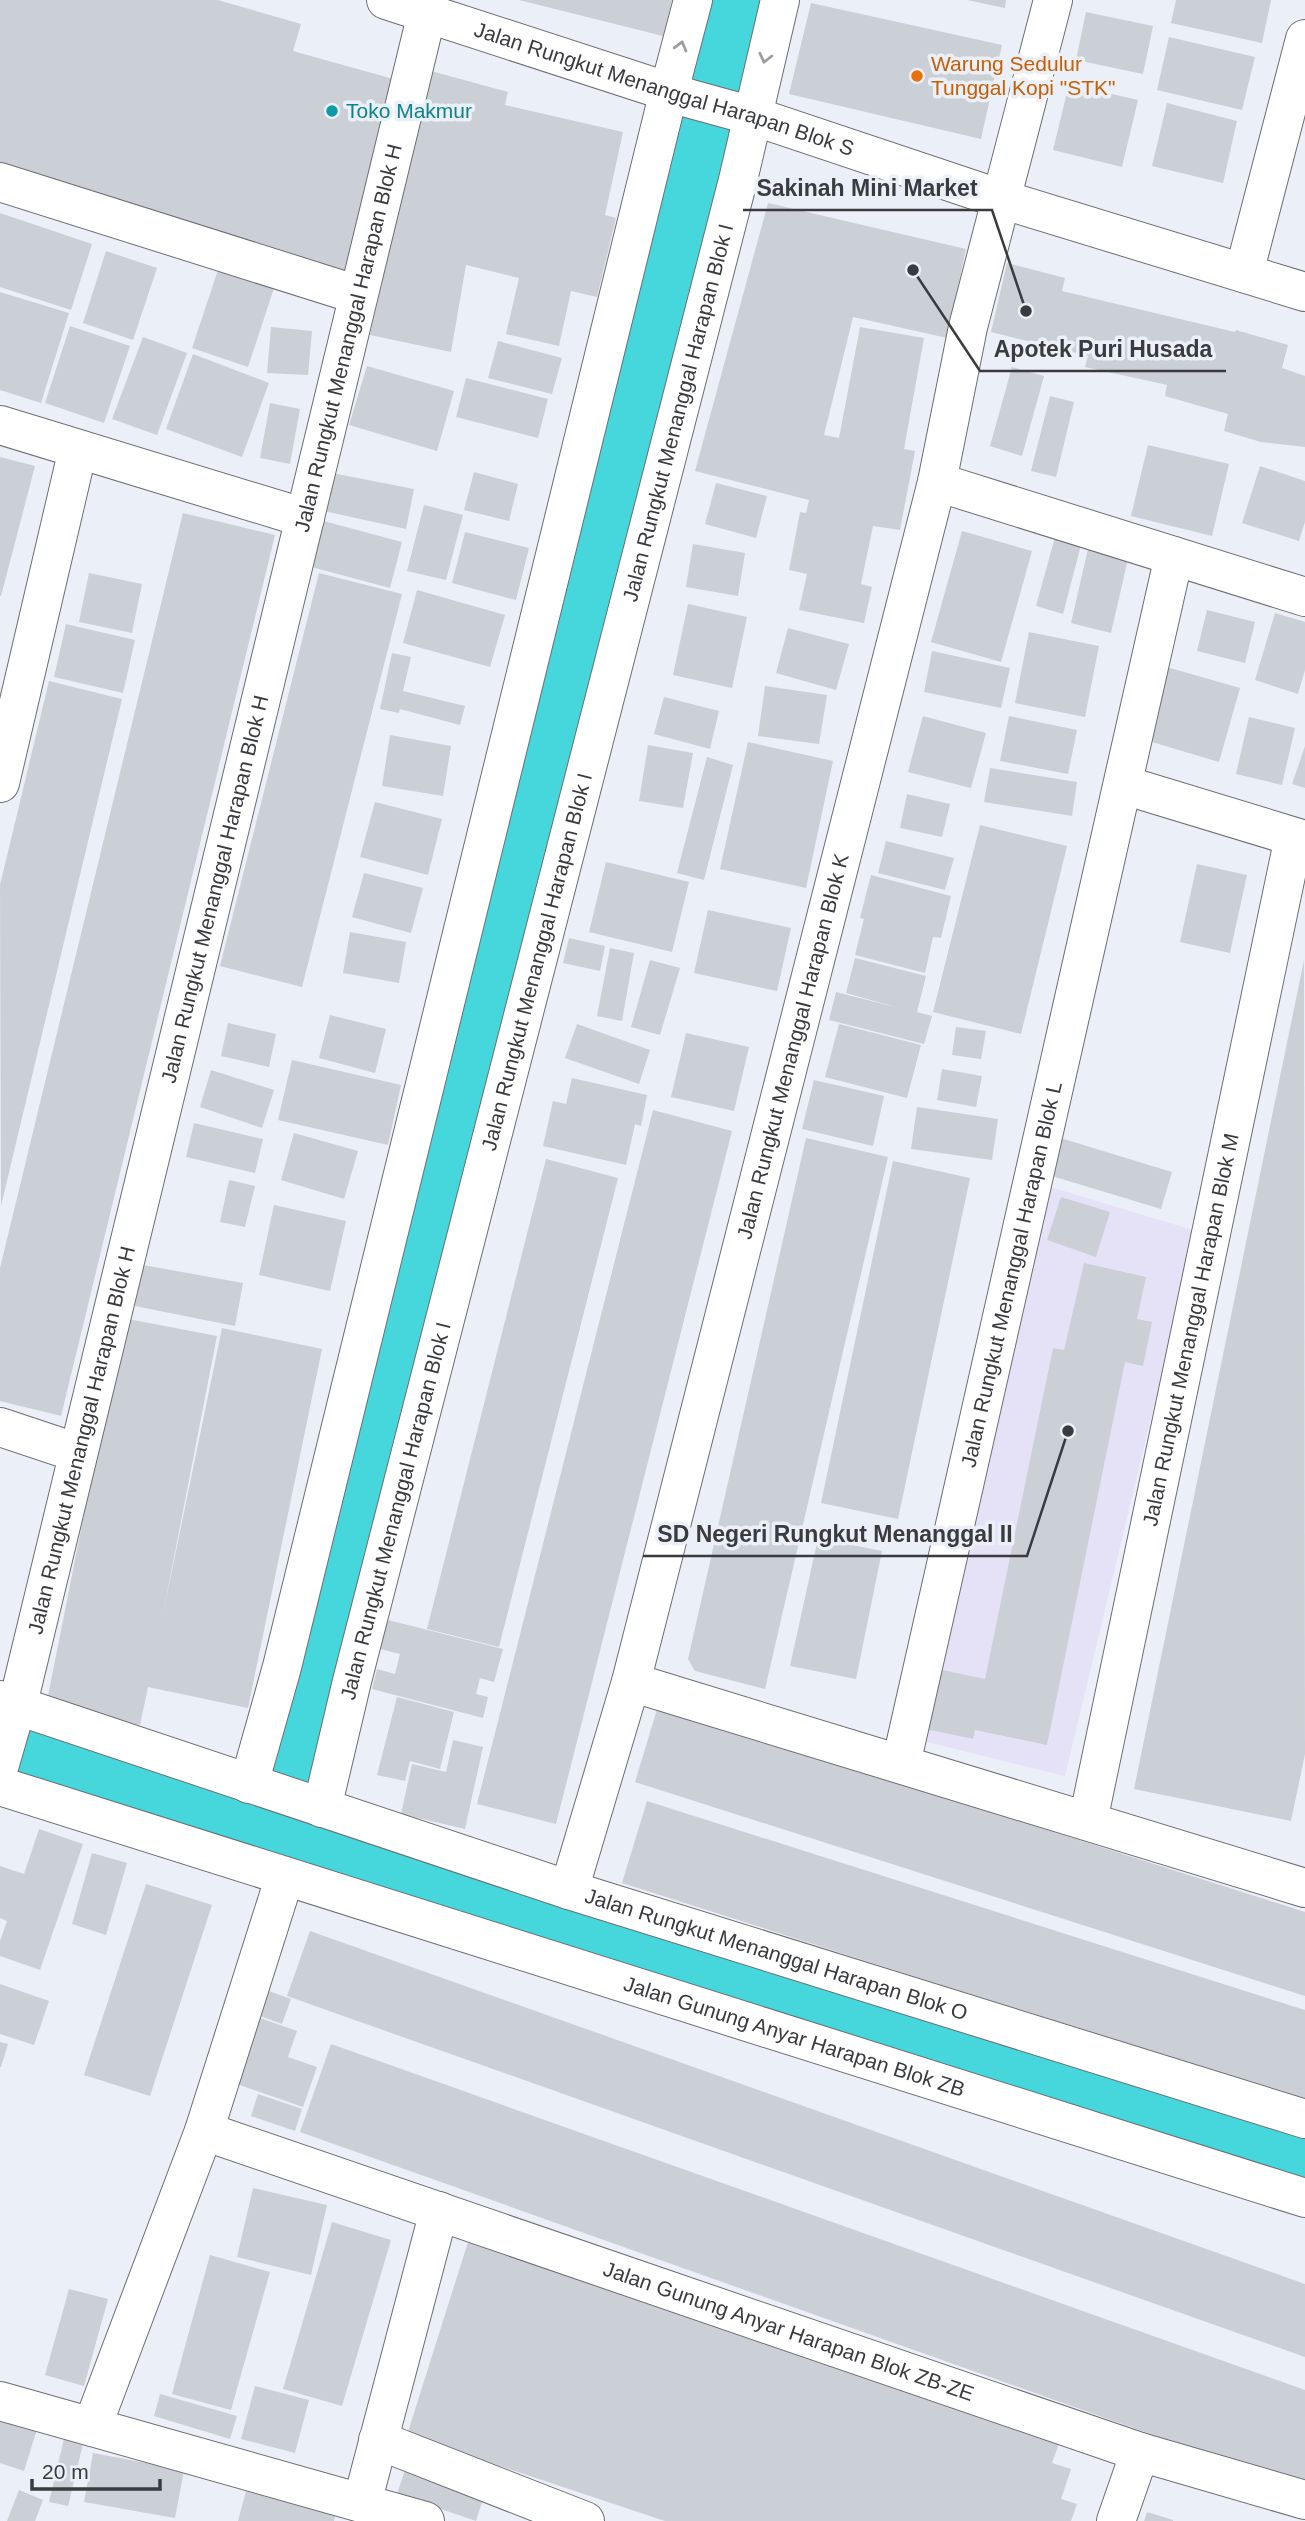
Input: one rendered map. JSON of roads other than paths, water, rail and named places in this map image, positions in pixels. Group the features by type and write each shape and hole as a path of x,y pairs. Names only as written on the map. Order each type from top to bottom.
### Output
{"street":[{"name":"Jalan Rungkut Menanggal Harapan Blok S","path":"386,0 744,113 1001,199 1305,292"},
{"path":"257,1786 282,1667 680,95 694,0"},
{"name":"Jalan Rungkut Menanggal Harapan Blok I","path":"314,1806 359,1654 735,194 744,113 780,0"},
{"name":"Jalan Rungkut Menanggal Harapan Blok K","path":"569,1890 631,1682 937,482 968,327 1053,0"},
{"name":"Jalan Rungkut Menanggal Harapan Blok H","path":"0,1763 10,1708 78,1453 427,13"},
{"path":"1244,272 1305,39"},
{"path":"0,182 358,295"},
{"path":"0,425 304,518"},
{"path":"0,783 78,449"},
{"path":"937,482 1305,597"},
{"name":"Jalan Rungkut Menanggal Harapan Blok L","path":"901,1764 1174,556"},
{"path":"1124,785 1300,839"},
{"name":"Jalan Rungkut Menanggal Harapan Blok M","path":"1088,1821 1300,839"},
{"path":"0,1427 78,1453"},
{"path":"631,1682 1305,1888"},
{"name":"Jalan Rungkut Menanggal Harapan Blok O","path":"10,1708 257,1786 569,1890 1305,2119"},
{"name":"Jalan Gunung Anyar Harapan Blok ZB","path":"0,1786 1305,2198"},
{"path":"92,2427 204,2132 285,1876"},
{"name":"Jalan Gunung Anyar Harapan Blok ZB-ZE","path":"204,2132 1140,2452 1305,2500"},
{"path":"362,2503 439,2211"},
{"path":"0,2401 425,2521"},
{"path":"378,2440 585,2521"},
{"path":"1116,2521 1140,2452"}],"waterway":[{"path":"273,1836 499,940 606,529 737,0"},
{"path":"0,1747 1305,2175"}],"place":[{"name":"Warung Sedulur Tunggal Kopi \"STK\"","path":"917,76"},
{"name":"Toko Makmur","path":"332,111"},
{"name":"Apotek Puri Husada","path":"913,270"},
{"name":"Sakinah Mini Market","path":"1026,311"},
{"name":"SD Negeri Rungkut Menanggal II","path":"1068,1431"}]}
